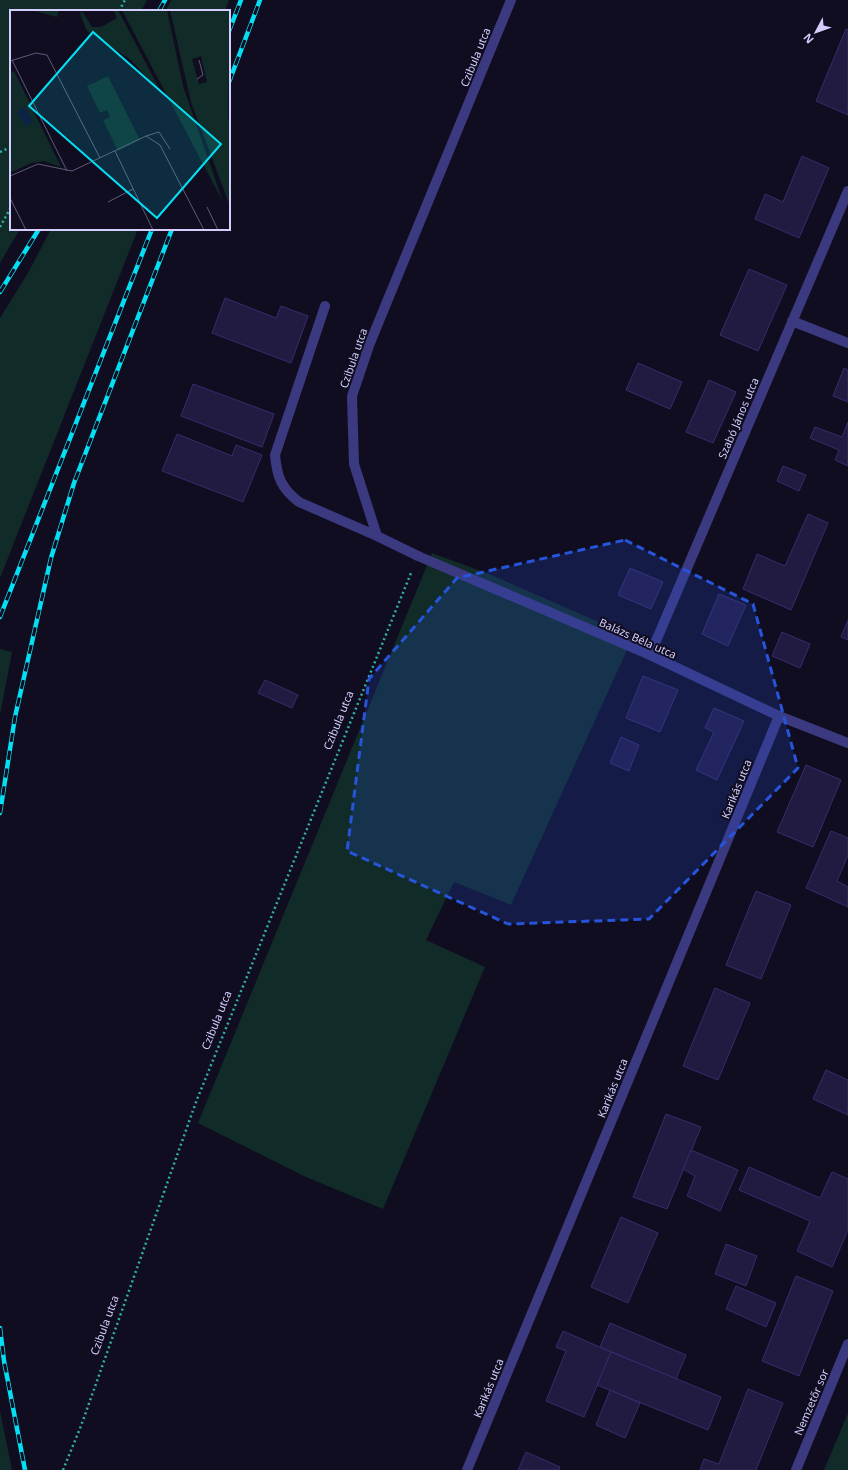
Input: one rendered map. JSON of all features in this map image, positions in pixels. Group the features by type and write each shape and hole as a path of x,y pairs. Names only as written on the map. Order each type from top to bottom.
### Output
{"street":[{"name":"Czibula utca","path":"377,536 354,464 352,396 370,343 511,0"},
{"name":"Szabó János utca","path":"650,655 848,191"},
{"path":"325,306 275,455 276,469 281,482 289,494 299,502 377,536 418,556"},
{"path":"792,321 848,343"},
{"name":"Balázs Béla utca","path":"418,556 650,655 779,716 848,743"},
{"name":"Karikás utca","path":"467,1470 779,716"},
{"name":"Nemzetőr sor","path":"796,1470 848,1344"}],"path":[{"path":"120,10 125,0"},
{"path":"0,152 10,147"},
{"path":"0,227 10,209"},
{"name":"Czibula utca","path":"63,1470 81,1426 196,1102 418,556"}],"highlighted area":[{"path":"625,540 753,604 798,768 649,919 508,924 347,851 369,679 457,578"}],"green space":[{"path":"0,0 147,0 142,10 10,10 10,230 19,230 0,263"},
{"path":"171,0 229,0 225,10 166,10"},
{"path":"50,230 138,230 0,578 0,318 28,273"},
{"path":"432,553 489,574 633,637 511,905 454,882 426,940 485,967 383,1209 306,1177 198,1123"},
{"path":"0,649 12,652 0,715"},
{"path":"0,1411 12,1470 0,1470"},
{"path":"848,1413 848,1470 824,1470"}],"building":[{"path":"846,29 848,30 848,115 816,101"},
{"path":"802,156 829,168 799,238 755,219 765,194 783,202"},
{"path":"749,269 787,285 758,351 720,335"},
{"path":"225,298 276,318 281,306 308,316 291,363 212,333"},
{"path":"638,363 682,382 670,409 626,390"},
{"path":"844,368 848,370 848,402 833,396"},
{"path":"709,380 736,392 713,443 686,432"},
{"path":"193,384 274,414 262,447 181,416"},
{"path":"848,422 848,466 835,460 839,450 810,438 815,427 842,437"},
{"path":"177,434 232,456 236,445 262,455 243,502 162,471"},
{"path":"783,466 806,475 799,491 777,481"},
{"path":"808,514 828,523 791,610 743,589 757,554 785,566"},
{"path":"630,568 663,582 651,609 618,595"},
{"path":"719,594 746,605 728,646 702,634"},
{"path":"848,620 848,640 841,637"},
{"path":"782,632 810,644 800,668 772,656"},
{"path":"643,676 678,690 660,732 626,718"},
{"path":"265,680 298,695 292,708 258,693"},
{"path":"714,708 744,721 717,780 696,770 714,732 705,728"},
{"path":"621,737 639,745 629,771 610,763"},
{"path":"806,765 841,780 813,847 777,832"},
{"path":"831,831 848,838 848,855 837,881 848,887 848,907 806,888"},
{"path":"756,891 791,905 761,979 726,965"},
{"path":"715,988 750,1003 718,1080 683,1066"},
{"path":"826,1070 848,1080 848,1115 813,1099"},
{"path":"666,1114 701,1127 667,1209 633,1197"},
{"path":"691,1150 738,1170 720,1211 687,1196 695,1176 683,1169"},
{"path":"749,1167 820,1198 832,1172 848,1179 848,1230 832,1267 797,1251 810,1221 739,1190"},
{"path":"621,1217 658,1233 628,1303 591,1287"},
{"path":"726,1244 757,1256 746,1286 715,1274"},
{"path":"796,1276 833,1291 799,1376 762,1361"},
{"path":"736,1286 776,1303 766,1327 726,1309"},
{"path":"610,1323 686,1355 676,1379 600,1347"},
{"path":"563,1331 611,1352 584,1417 546,1401 566,1351 556,1347"},
{"path":"611,1352 721,1397 708,1430 597,1385"},
{"path":"748,1389 783,1403 756,1470 700,1470 704,1459 719,1464"},
{"path":"610,1390 640,1403 625,1438 596,1425"},
{"path":"526,1452 560,1467 559,1470 518,1470"}],"railway":[{"path":"160,10 165,0"},
{"path":"230,28 241,0"},
{"path":"230,79 260,0"},
{"path":"0,292 38,230"},
{"path":"0,617 152,230"},
{"path":"0,813 15,717 51,558 74,483 172,230"},
{"path":"0,1328 4,1361 25,1470"}]}
